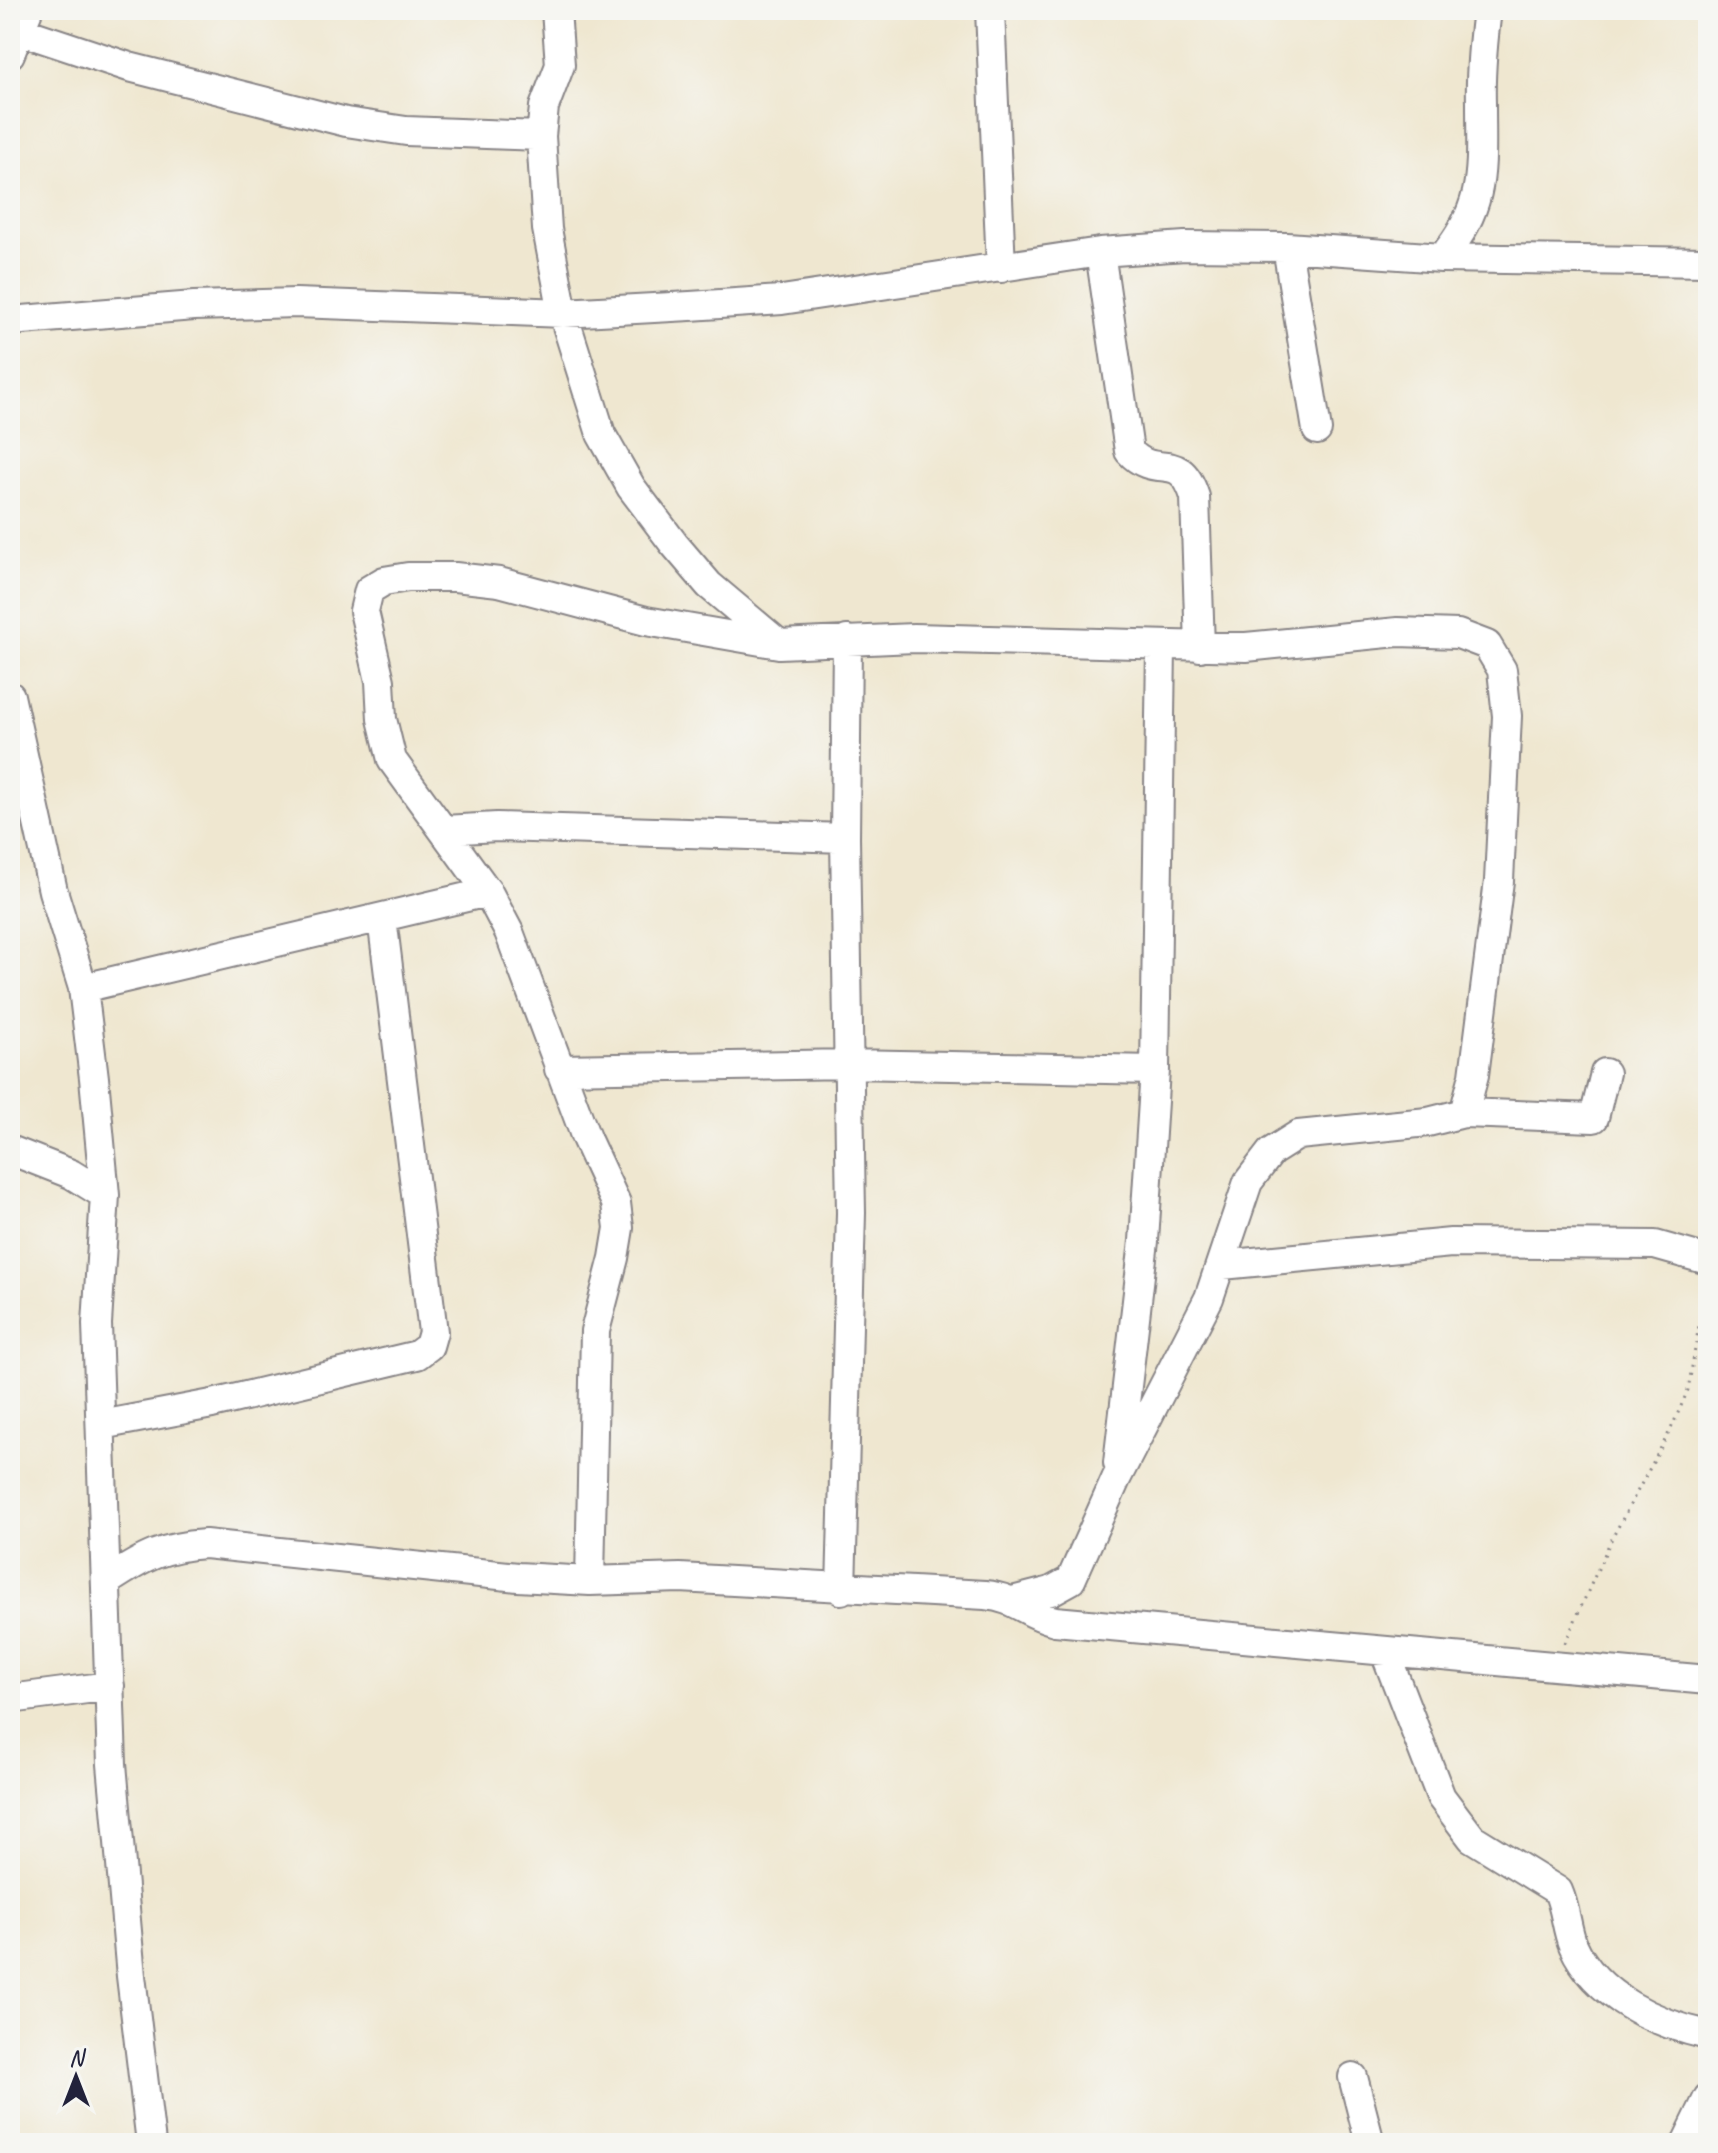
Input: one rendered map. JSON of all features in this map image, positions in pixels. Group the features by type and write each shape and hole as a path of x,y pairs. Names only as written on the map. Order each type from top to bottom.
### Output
{"street":[{"path":"556,10 560,65 544,107 541,136 547,229 563,313 601,434 631,487 709,585 779,644"},
{"path":"990,10 1001,268"},
{"path":"1442,258 1464,232 1477,200 1483,168 1482,47 1487,10"},
{"path":"20,32 129,67 346,122 406,131 541,136"},
{"path":"10,321 194,306 296,303 563,313 782,300 1100,252 1185,246 1287,247 1442,258 1708,262"},
{"path":"1287,247 1317,430"},
{"path":"1100,252 1129,451 1139,462 1177,468 1188,476 1195,497 1200,647"},
{"path":"590,1581 595,1331 619,1228 616,1203 559,1069 531,985 488,892 392,760 385,733 380,681 364,611 369,590 384,581 455,577 499,582 646,621 779,644 914,638 1246,647 1398,632 1458,634 1487,645 1502,670 1507,716 1499,881 1474,1075 1464,1113"},
{"path":"841,1590 850,1343 845,838 847,640"},
{"path":"1116,1479 1144,1241 1155,1070 1161,647"},
{"path":"10,696 53,891 83,988 105,1195 97,1324 116,1827 151,2143"},
{"path":"444,830 497,827 845,838"},
{"path":"83,988 488,892"},
{"path":"101,1425 212,1404 417,1355 429,1346 433,1332 382,918"},
{"path":"559,1069 849,1064 1155,1070"},
{"path":"109,1580 147,1555 172,1546 205,1544 335,1560 590,1581 680,1578 841,1590 985,1595 1016,1600 1051,1591 1071,1580 1116,1479 1209,1298 1248,1182 1271,1152 1298,1135 1428,1122 1464,1113 1594,1118 1599,1113 1605,1073"},
{"path":"10,1150 71,1174 105,1195"},
{"path":"1222,1265 1451,1243 1632,1243 1655,1245 1708,1260"},
{"path":"1016,1600 1039,1618 1055,1621 1708,1680"},
{"path":"1385,1652 1441,1797 1472,1838 1558,1891 1574,1946 1591,1970 1627,2006 1673,2028 1708,2035"},
{"path":"10,1699 110,1686"},
{"path":"1353,2077 1364,2139"},
{"path":"1686,2143 1708,2098"}],"path":[{"path":"1555,1666 1610,1542 1671,1429 1688,1390 1708,1273"}]}
